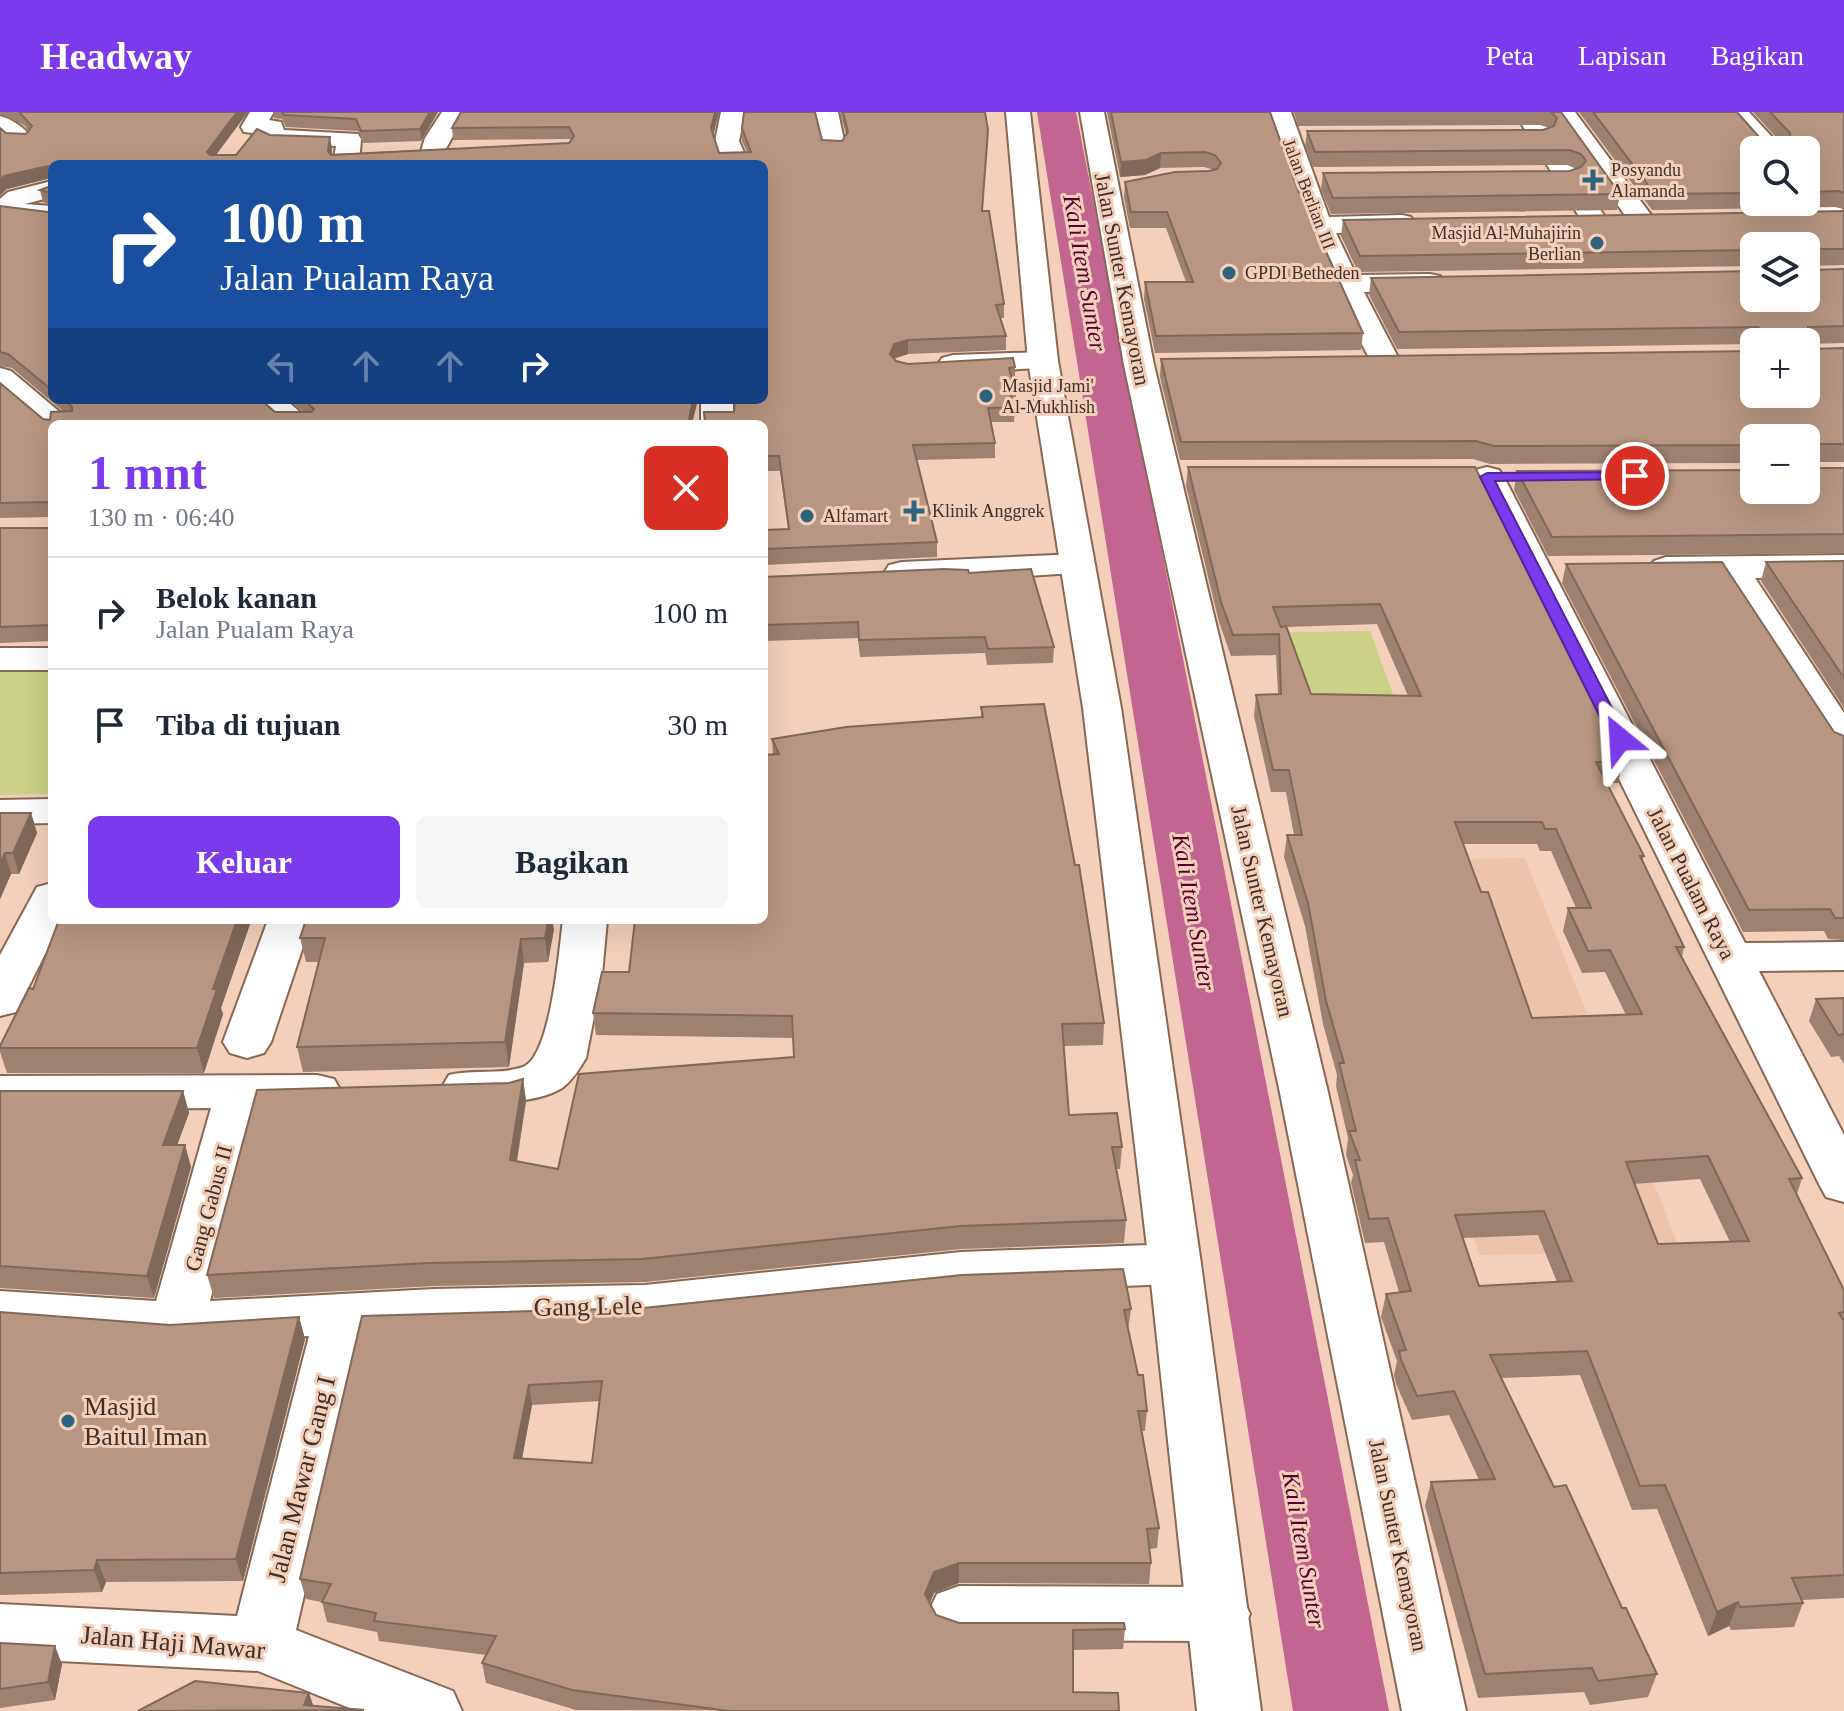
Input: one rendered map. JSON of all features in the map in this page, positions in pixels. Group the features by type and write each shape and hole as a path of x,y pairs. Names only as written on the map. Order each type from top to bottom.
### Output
{"street":[{"path":"425,155 454,112"},
{"path":"733,112 727,141 734,160"},
{"path":"826,112 833,145"},
{"path":"1018,112 1043,361 1102,708 1175,1264 1229,1711"},
{"name":"Jalan Sunter Kemayoran","path":"1092,112 1094,136 1122,187 1153,365 1434,1711"},
{"path":"1526,112 1594,220"},
{"path":"1563,112 1641,219"},
{"path":"1736,112 1759,136"},
{"path":"237,149 257,119 272,127 273,137 348,138 348,159 375,154"},
{"path":"1282,124 1317,136"},
{"name":"Jalan Berlian III","path":"1282,124 1300,178 1344,284 1385,361"},
{"path":"1508,135 1540,135"},
{"path":"1535,177 1567,176"},
{"path":"1300,178 1331,178"},
{"path":"48,190 17,198 7,206 10,211 48,214"},
{"path":"1820,201 1840,222"},
{"path":"1806,218 1840,222"},
{"path":"1564,221 1671,219"},
{"path":"1320,225 1427,223"},
{"path":"1344,284 1455,282"},
{"path":"923,366 1043,361"},
{"path":"1354,362 1415,361"},
{"path":"0,377 53,420"},
{"path":"271,404 293,420"},
{"name":"Jalan Pualam Raya","path":"1487,476 1550,569 1729,957 1837,1159"},
{"path":"873,574 1077,565"},
{"path":"1640,568 1844,566"},
{"path":"1730,567 1844,743"},
{"path":"0,659 48,659"},
{"path":"0,812 48,811"},
{"path":"0,1001 48,904"},
{"path":"247,1042 289,924"},
{"path":"416,1088 512,1086 544,1077 562,1058 579,975 585,924"},
{"path":"1729,957 1844,956"},
{"path":"0,1093 352,1090"},
{"name":"Gang Gabus II","path":"177,1323 240,1093"},
{"name":"Gang Lele","path":"0,1311 177,1323 342,1313 645,1305 961,1272 1175,1264"},
{"name":"Jalan Mawar Gang I","path":"261,1644 342,1313"},
{"path":"959,1613 1219,1614"},
{"name":"Jalan Haji Mawar","path":"0,1631 261,1644 430,1711"}],"shaded area":[{"path":"1525,858 1681,1252 1479,1255 1361,860"}],"green space":[{"path":"1370,631 1398,708 1311,709 1287,632"},
{"path":"48,664 48,794 0,795 0,665"}],"water":[{"name":"Kali Item Sunter","path":"1037,112 1076,112 1389,1711 1293,1711"}],"building":[{"path":"19,112 237,112 207,152 210,155 236,155 257,129 270,135 330,137 328,151 331,155 569,143 574,136 569,127 452,128 461,112 715,112 711,128 719,153 751,152 742,128 744,112 815,112 822,140 842,141 848,132 843,112 985,112 988,130 982,211 989,211 1004,304 996,305 1006,336 908,340 894,344 890,354 896,361 908,364 1013,358 1015,367 1009,368 1016,393 1010,393 1014,407 988,408 995,443 913,445 937,542 768,549 768,530 789,529 779,456 768,456 768,420 705,420 704,412 734,412 735,404 768,404 768,160 48,160 48,166 4,176 0,180 0,128 6,133 26,134 32,126"},
{"path":"282,112 430,112 420,129 361,131 356,119 284,115"},
{"path":"1111,112 1270,112 1298,190 1363,333 1156,336 1145,282 1193,282 1167,212 1131,212 1125,182 1175,172 1209,171 1217,169 1221,163 1215,155 1205,152 1161,153 1146,160 1121,162"},
{"path":"1551,112 1561,112 1620,194 1333,198 1323,173 1570,171 1581,167 1586,161 1581,154 1570,150 1315,152 1307,131 1543,130 1554,126 1557,118"},
{"path":"1593,112 1737,112 1758,136 1740,136 1740,193 1655,194"},
{"path":"1770,112 1844,112 1844,193 1820,192 1820,136 1790,136"},
{"path":"0,206 48,212 48,387 8,354 0,352"},
{"path":"1820,211 1844,211 1844,249 1820,249 1820,232 1740,232 1740,250 1360,256 1343,220 1740,213 1740,216 1820,216"},
{"path":"1844,269 1844,326 1399,332 1371,278 1740,271 1740,312 1820,312 1820,270"},
{"path":"1844,348 1844,444 1820,444 1820,424 1740,424 1740,445 1494,446 1476,441 1181,442 1161,359 1740,351 1740,408 1820,408 1820,349"},
{"path":"0,383 43,419 50,420 48,502 0,503"},
{"path":"69,404 266,404 275,412 311,412 314,409 308,404 692,404 689,420 50,420 51,412 72,411"},
{"path":"1188,467 1475,467 1623,761 1596,762 1644,856 1640,856 1684,947 1676,947 1802,1178 1789,1179 1844,1290 1844,1312 1839,1313 1844,1321 1844,1575 1792,1578 1803,1603 1740,1607 1738,1602 1717,1612 1665,1485 1640,1486 1587,1351 1490,1355 1554,1487 1566,1485 1622,1608 1626,1608 1657,1674 1598,1681 1592,1668 1485,1674 1431,1482 1495,1479 1454,1391 1417,1396 1401,1360 1399,1351 1406,1350 1386,1294 1411,1291 1388,1218 1369,1219 1355,1160 1360,1160 1349,1131 1356,1131 1339,1063 1344,1063 1326,1001 1308,903 1287,835 1302,835 1289,770 1273,770 1256,695 1281,694 1279,634 1233,635 1221,602","holes":["1380,604 1421,696 1311,694 1286,626 1281,627 1273,607","1455,822 1542,822 1545,829 1556,829 1591,908 1568,908 1588,951 1610,950 1642,1014 1532,1018 1488,892 1481,892","1708,1156 1749,1241 1658,1244 1626,1162","1544,1211 1572,1281 1479,1286 1455,1215"]},
{"path":"1820,468 1844,468 1844,534 1552,537 1517,471 1740,470 1740,504 1820,504"},
{"path":"0,528 48,528 48,625 0,627"},
{"path":"1844,561 1844,678 1766,562"},
{"path":"1722,562 1834,732 1844,736 1844,918 1835,918 1830,909 1749,910 1566,564"},
{"path":"944,569 968,570 969,573 1031,569 1054,647 988,649 985,637 859,640 858,622 768,625 768,577"},
{"path":"1044,704 1075,865 1079,865 1104,1023 1062,1024 1069,1115 1117,1113 1122,1147 1112,1147 1126,1220 961,1226 642,1259 429,1263 207,1275 257,1090 509,1083 523,1079 510,1160 558,1169 579,1074 794,1057 792,1016 593,1013 602,972 629,972 635,924 768,924 768,755 779,754 772,739 846,727 983,717 981,707"},
{"path":"0,813 31,813 13,853 5,853 0,863"},
{"path":"57,924 236,924 197,1048 0,1048 29,988 33,989"},
{"path":"305,924 547,924 545,938 521,939 505,1042 297,1047 325,938 300,938"},
{"path":"1844,998 1844,1034 1838,1035 1816,999"},
{"path":"0,1091 183,1091 163,1145 185,1145 147,1276 0,1266"},
{"path":"1123,1269 1131,1309 1124,1310 1138,1375 1143,1375 1147,1411 1138,1411 1159,1528 1147,1529 1151,1563 959,1563 934,1572 925,1594 936,1615 959,1623 1124,1623 1125,1629 1073,1630 1073,1692 1118,1693 1119,1711 729,1711 572,1690 482,1663 496,1636 374,1621 376,1613 322,1602 331,1584 300,1579 362,1316 643,1308 962,1275","holes":["602,1381 592,1463 514,1458 529,1385"]},
{"path":"0,1312 170,1325 299,1317 236,1559 97,1560 94,1570 0,1573"},
{"path":"0,1643 55,1646 48,1682 0,1689"},
{"path":"195,1681 309,1693 304,1705 364,1710 138,1711"}],"place":[{"name":"Posyandu Alamanda","path":"1593,180"},
{"name":"Masjid Al-Muhajirin Berlian","path":"1597,243"},
{"name":"GPDI Betheden","path":"1229,273"},
{"name":"Masjid Jami' Al-Mukhlish","path":"986,396"},
{"name":"Klinik Anggrek","path":"914,511"},
{"name":"Alfamart","path":"807,516"},
{"name":"Masjid Baitul Iman","path":"68,1421"}],"route":[{"path":"1620,739 1487,477 1635,476"}]}
